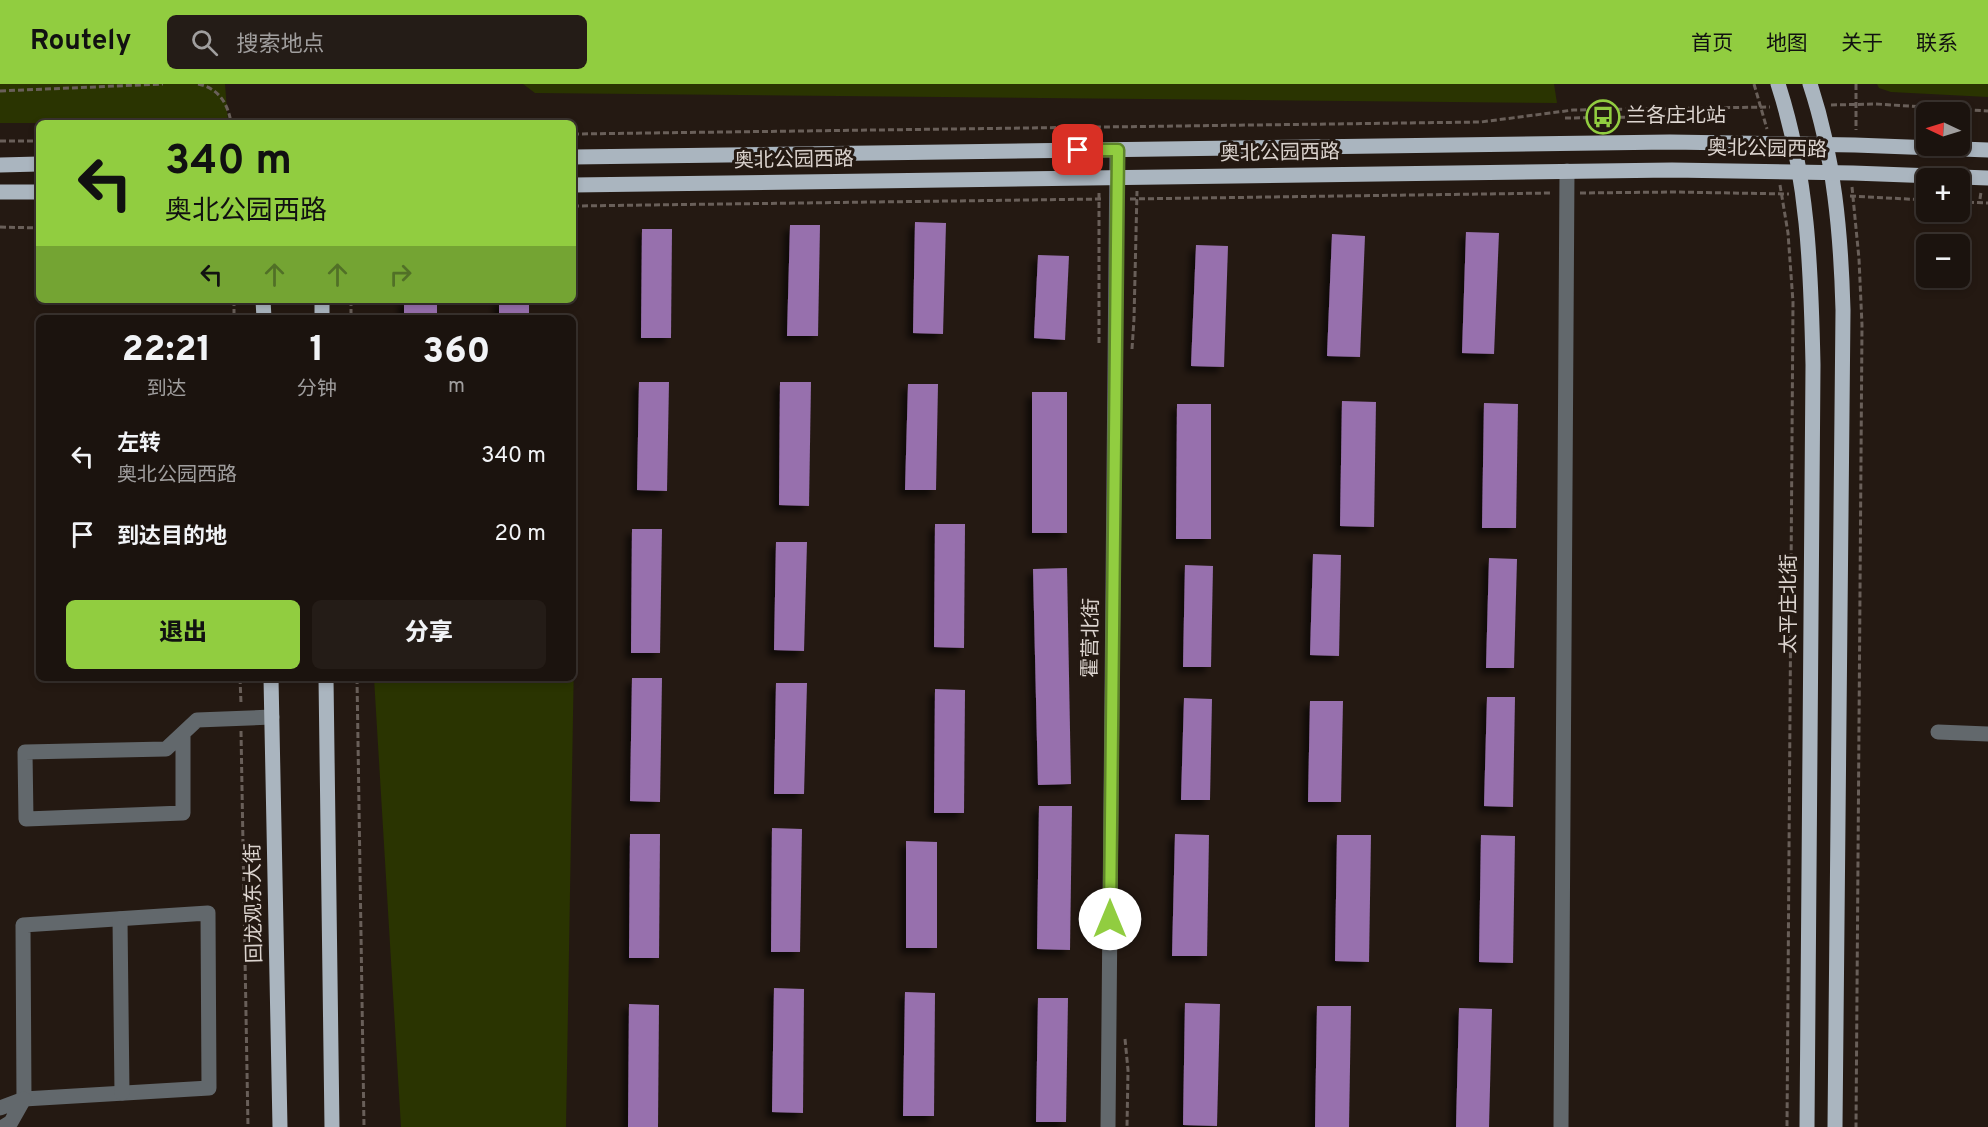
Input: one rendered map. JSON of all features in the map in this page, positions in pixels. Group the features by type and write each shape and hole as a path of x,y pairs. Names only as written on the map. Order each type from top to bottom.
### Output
{"main road":[{"name":"太平庄北街","path":"1778,84 1800,171 1810,264 1813,365 1807,1127"},
{"path":"1810,84 1817,105 1830,172 1838,236 1843,310 1835,1127"},
{"name":"奥北公园西路","path":"576,157 1670,142 1825,144 1988,150"},
{"path":"0,165 36,164"},
{"name":"奥北公园西路","path":"576,185 1672,170 1800,171 1988,178"},
{"path":"0,192 36,192"},
{"name":"回龙观东大街","path":"271,681 280,1127"},
{"path":"326,681 332,1127"}],"street":[{"name":"霍营北街","path":"1108,1127 1118,150"},
{"path":"1561,1127 1567,171"},
{"path":"183,735 183,813 27,819 25,752 166,749 197,720 272,717"},
{"path":"1938,732 1988,734"},
{"path":"0,1108 24,1099 209,1088 208,913 23,925 24,1099 11,1122 3,1127"},
{"path":"120,919 122,1093"}],"path":[{"path":"0,91 163,84"},
{"path":"198,84 207,86 221,96 229,109 231,120"},
{"path":"1876,104 1988,111"},
{"path":"576,134 1481,122 1573,110 1732,108"},
{"path":"1565,118 1643,117"},
{"path":"0,141 36,141"},
{"path":"1160,198 1674,192 1756,194"},
{"path":"1980,199 1981,192"},
{"path":"1876,197 1916,199"},
{"path":"576,206 1069,200"},
{"path":"1970,202 1988,203"},
{"path":"1786,216 1792,267 1793,302 1787,1127"},
{"path":"1855,220 1862,345 1856,1127"},
{"path":"0,227 36,228"},
{"path":"240,681 248,1127"},
{"path":"357,681 364,1127"}],"green space":[{"path":"0,84 225,84 228,120 36,120 36,123 0,123"},
{"path":"523,84 1554,84 1557,103 535,93"},
{"path":"1877,84 1988,84 1988,97 1891,92 1879,88"},
{"path":"374,681 574,681 566,1127 401,1127"}],"building":[{"path":"915,222 946,223 943,334 913,333"},
{"path":"790,225 820,225 818,336 787,336"},
{"path":"642,229 672,229 671,338 641,338"},
{"path":"1466,232 1499,233 1494,354 1462,353"},
{"path":"1332,234 1365,236 1360,357 1327,356"},
{"path":"1196,245 1228,246 1224,367 1191,366"},
{"path":"1038,255 1069,256 1065,340 1034,338"},
{"path":"404,303 437,303 437,315 404,315"},
{"path":"499,303 529,303 529,315 499,315"},
{"path":"639,382 669,382 667,491 637,490"},
{"path":"780,382 811,382 809,506 779,505"},
{"path":"908,384 938,384 936,490 905,490"},
{"path":"1032,392 1067,392 1067,533 1032,533"},
{"path":"1342,401 1376,402 1374,527 1340,526"},
{"path":"1484,403 1518,404 1516,528 1482,528"},
{"path":"1177,404 1211,404 1211,539 1176,539"},
{"path":"935,524 965,524 964,648 934,647"},
{"path":"632,529 662,529 660,653 631,653"},
{"path":"776,542 807,542 804,651 774,650"},
{"path":"1313,554 1341,555 1339,656 1310,655"},
{"path":"1489,558 1517,559 1514,668 1486,668"},
{"path":"1185,565 1213,566 1211,667 1183,667"},
{"path":"1067,568 1071,784 1038,785 1033,569"},
{"path":"632,678 662,678 660,802 630,801"},
{"path":"776,683 807,683 804,794 774,794"},
{"path":"935,689 965,690 964,813 934,813"},
{"path":"1487,697 1515,697 1513,807 1484,806"},
{"path":"1184,698 1212,699 1210,800 1181,800"},
{"path":"1310,701 1343,701 1341,802 1308,802"},
{"path":"1039,806 1072,806 1070,950 1037,949"},
{"path":"772,828 802,829 800,952 771,952"},
{"path":"630,834 660,834 659,958 629,958"},
{"path":"1175,834 1209,835 1207,956 1172,956"},
{"path":"1337,835 1371,835 1369,962 1335,961"},
{"path":"1481,835 1515,836 1513,963 1479,962"},
{"path":"906,841 937,842 937,948 906,948"},
{"path":"774,988 804,989 803,1113 772,1112"},
{"path":"905,992 935,993 934,1116 903,1116"},
{"path":"1038,998 1068,998 1066,1122 1036,1122"},
{"path":"1185,1003 1220,1004 1217,1126 1183,1125"},
{"path":"629,1004 659,1005 658,1127 628,1127"},
{"path":"1317,1006 1351,1006 1349,1127 1315,1127"},
{"path":"1459,1008 1492,1009 1489,1127 1456,1127"}],"place":[{"name":"兰各庄北站","path":"1603,117"}],"route":[{"path":"1078,150 1118,150 1110,919"}]}
